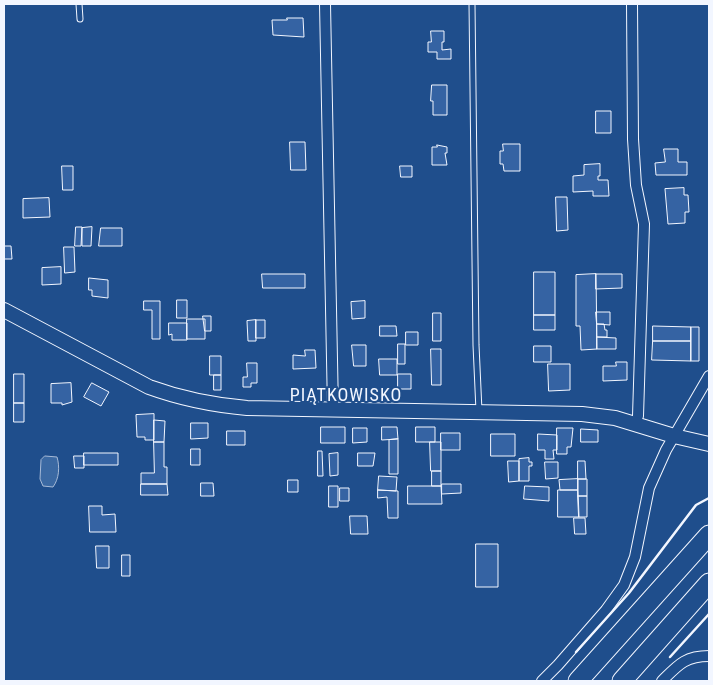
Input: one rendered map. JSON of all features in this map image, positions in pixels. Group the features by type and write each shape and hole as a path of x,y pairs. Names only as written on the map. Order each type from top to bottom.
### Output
{"highway":[{"path":"578,681 709,535"},
{"path":"622,681 709,584"}],"street":[{"path":"325,4 333,410"},
{"path":"632,4 633,139 636,185 644,224 638,416"},
{"path":"4,310 149,387 199,402 231,406 333,410 598,416 630,422 674,436 709,444"},
{"path":"542,681 594,624 624,585 635,557 649,488 674,436 709,376"},
{"path":"662,681 678,664 687,659 709,656"}],"lane":[{"path":"79,4 80,19"},
{"path":"472,4 476,346 479,412"}],"water":[{"path":"45,456 57,457 58,473 53,487 43,486 40,479 41,460"}],"building":[{"path":"287,18 303,18 304,37 273,35 272,20 287,20"},
{"path":"431,31 444,31 442,50 451,49 451,59 437,59 437,52 428,52 428,42 431,42"},
{"path":"432,85 447,85 447,115 433,115 433,101 431,101"},
{"path":"596,111 611,111 611,133 596,133"},
{"path":"290,142 305,142 306,170 291,170"},
{"path":"503,144 520,144 520,171 504,171 503,164 500,164 500,151 503,151"},
{"path":"437,145 447,147 447,153 445,153 447,165 432,165 432,147 437,147"},
{"path":"664,149 678,149 678,162 687,162 687,175 656,175 655,163 665,162"},
{"path":"600,164 598,180 608,180 609,196 593,196 593,191 573,192 573,176 584,175 584,165"},
{"path":"62,166 73,166 73,190 63,190"},
{"path":"400,166 412,166 412,177 401,177"},
{"path":"684,188 684,195 688,195 689,212 685,212 685,223 668,224 665,189"},
{"path":"556,197 567,197 568,230 557,231"},
{"path":"49,198 50,217 23,218 23,199"},
{"path":"76,227 82,227 81,246 75,246"},
{"path":"92,227 91,246 82,246 82,228"},
{"path":"101,228 122,228 122,246 99,246"},
{"path":"4,246 11,246 12,259 4,259"},
{"path":"64,247 74,247 75,272 65,273"},
{"path":"61,267 61,284 42,285 42,268"},
{"path":"534,272 555,272 555,315 534,315"},
{"path":"262,274 305,274 305,288 263,288"},
{"path":"596,274 622,274 622,288 596,289"},
{"path":"596,274 597,349 581,350 580,326 576,326 576,275"},
{"path":"89,278 108,280 108,298 92,296 92,290 89,290"},
{"path":"177,300 187,300 187,318 177,318"},
{"path":"144,301 160,301 160,339 152,339 152,310 144,310"},
{"path":"365,301 365,318 352,319 351,302"},
{"path":"596,312 610,312 610,325 597,324"},
{"path":"433,313 441,313 441,341 433,341"},
{"path":"534,315 555,315 555,330 534,330"},
{"path":"203,316 211,316 211,331 205,331"},
{"path":"187,319 205,319 205,339 187,339"},
{"path":"256,320 256,341 248,341 247,321"},
{"path":"256,320 265,320 265,338 256,338"},
{"path":"169,323 187,323 187,340 172,340 172,334 169,335"},
{"path":"597,324 604,324 605,330 607,330 607,337 597,337"},
{"path":"380,326 396,326 397,336 380,336"},
{"path":"653,326 691,327 691,341 653,341"},
{"path":"691,327 699,327 699,361 691,361"},
{"path":"406,332 418,332 418,345 406,345"},
{"path":"597,337 616,338 616,349 597,349"},
{"path":"653,341 691,341 691,361 652,360"},
{"path":"398,344 405,344 405,364 398,364"},
{"path":"352,345 366,345 366,366 354,366"},
{"path":"534,346 551,346 551,362 534,362"},
{"path":"431,349 441,349 441,385 432,385"},
{"path":"305,350 315,350 316,368 293,369 293,355 305,356"},
{"path":"210,356 221,356 221,375 210,375"},
{"path":"379,359 397,359 397,375 380,375"},
{"path":"616,362 627,362 627,380 603,381 603,366 616,366"},
{"path":"247,363 257,363 257,383 251,383 251,387 243,387 243,377 247,377"},
{"path":"548,364 570,364 570,390 549,391"},
{"path":"14,374 24,374 24,403 14,403"},
{"path":"398,374 411,374 411,389 398,389"},
{"path":"214,375 221,375 221,390 214,390"},
{"path":"71,383 72,402 62,405 62,403 51,403 51,384"},
{"path":"92,383 109,392 101,406 84,397"},
{"path":"14,403 24,403 24,422 14,422"},
{"path":"154,414 154,440 145,440 145,437 137,437 136,415"},
{"path":"154,420 165,421 164,442 154,442"},
{"path":"191,423 208,423 208,438 191,439"},
{"path":"321,427 345,427 345,443 321,443"},
{"path":"382,427 397,427 398,439 382,440"},
{"path":"416,427 435,427 435,442 416,442"},
{"path":"353,428 367,428 367,442 353,443"},
{"path":"557,428 573,428 571,447 567,447 567,454 557,454"},
{"path":"581,429 598,430 598,442 581,442"},
{"path":"227,431 245,431 245,445 227,445"},
{"path":"441,433 460,433 460,450 441,450"},
{"path":"491,434 515,434 515,456 491,456"},
{"path":"538,434 557,435 557,450 553,450 554,459 545,459 545,450 538,450"},
{"path":"398,439 398,474 389,474 389,440"},
{"path":"154,442 164,442 164,467 167,467 167,484 141,484 141,473 154,473"},
{"path":"430,442 441,442 441,471 431,471"},
{"path":"191,449 200,449 200,465 191,465"},
{"path":"318,451 322,451 323,476 318,476"},
{"path":"84,453 118,453 118,465 84,465"},
{"path":"338,453 338,475 330,476 329,454"},
{"path":"358,453 375,453 373,466 358,466"},
{"path":"74,456 84,456 84,468 75,468"},
{"path":"529,458 532,466 529,466 529,481 519,481 519,459"},
{"path":"508,461 519,461 519,481 509,482"},
{"path":"578,461 585,461 586,479 578,479"},
{"path":"545,462 558,462 558,478 546,479"},
{"path":"432,471 441,471 441,486 432,486"},
{"path":"379,476 397,477 396,491 378,490"},
{"path":"578,479 578,490 560,490 559,480"},
{"path":"578,479 587,479 587,496 578,496"},
{"path":"288,480 298,480 298,492 288,492"},
{"path":"201,483 213,483 214,496 201,496"},
{"path":"141,484 167,484 168,495 141,495"},
{"path":"442,484 461,484 461,493 442,494"},
{"path":"329,486 338,486 338,507 329,507"},
{"path":"408,486 441,486 442,504 408,504"},
{"path":"525,486 549,487 549,501 524,499"},
{"path":"340,488 349,488 349,501 340,501"},
{"path":"378,490 398,491 398,518 388,518 387,497 378,498"},
{"path":"558,490 578,490 579,517 558,517"},
{"path":"578,496 587,496 587,517 579,517"},
{"path":"89,506 102,506 102,515 115,514 116,532 90,532"},
{"path":"350,516 367,516 368,534 351,534"},
{"path":"574,518 585,518 586,534 575,534"},
{"path":"476,544 498,544 498,587 476,587"},
{"path":"96,546 109,546 109,568 97,568"},
{"path":"122,555 130,555 130,576 122,576"}],"wall":[{"path":"576,652 629,593 696,505 709,498"},
{"path":"670,657 709,614"}],"district":[{"name":"PIĄTKOWISKO","path":"346,396"}]}
